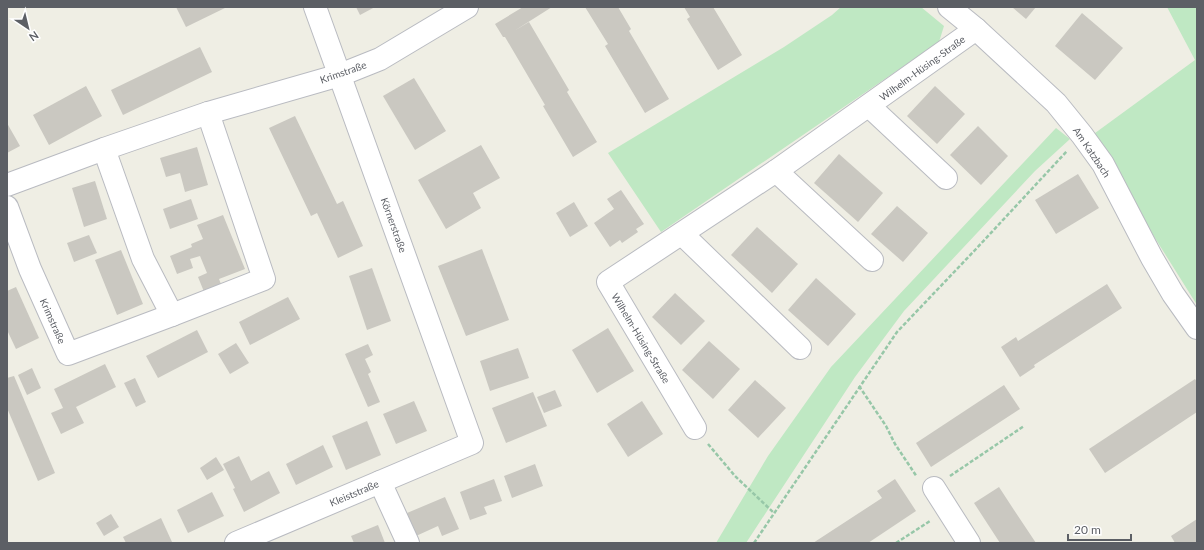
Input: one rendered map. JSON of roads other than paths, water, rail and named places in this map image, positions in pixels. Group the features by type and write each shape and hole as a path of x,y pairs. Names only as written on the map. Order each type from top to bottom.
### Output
{"street":[{"name":"Körnerstraße","path":"315,7 472,443"},
{"name":"Krimstraße","path":"7,185 208,113 340,75 380,59 467,7"},
{"name":"Am Katzbach","path":"949,7 976,29 1056,103 1082,135 1103,164 1152,258 1173,294 1197,328"},
{"name":"Wilhelm-Hüsing-Straße","path":"695,428 608,282 776,171 976,29"},
{"name":"Wilhelm-Hüsing-Straße","path":"869,106 946,178"},
{"name":"Krimstraße","path":"7,207 30,269 68,354 172,316 264,279 208,113"},
{"path":"104,149 143,259 172,316"},
{"path":"776,171 872,260"},
{"path":"682,234 800,348"},
{"name":"Kleiststraße","path":"236,543 472,443"},
{"path":"380,482 408,543"},
{"path":"934,488 969,543"}]}
